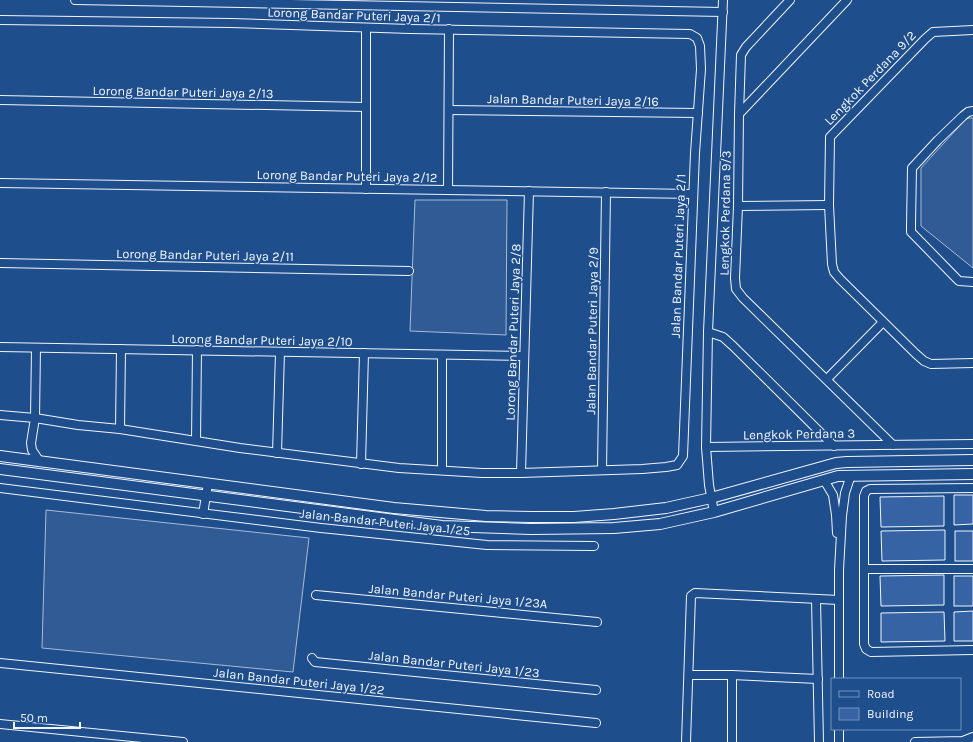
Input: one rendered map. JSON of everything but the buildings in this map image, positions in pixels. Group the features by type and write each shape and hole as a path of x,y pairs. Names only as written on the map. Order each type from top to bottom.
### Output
{"street":[{"path":"75,0 454,4 723,12"},
{"path":"714,512 706,447 708,332 723,0"},
{"name":"Lengkok Perdana 9/3","path":"790,0 746,47 741,55 735,278 736,290 893,445"},
{"path":"739,114 847,0"},
{"name":"Lorong Bandar Puteri Jaya 2/1","path":"0,20 231,23 366,28 690,34 697,38 700,46"},
{"path":"366,28 366,189"},
{"path":"448,190 450,29"},
{"name":"Lengkok Perdana 9/2","path":"973,30 933,32 925,38 830,137 829,205 832,264 834,272 924,361 931,364 973,363"},
{"name":"Jalan Bandar Puteri Jaya 2/1","path":"602,470 666,467 677,465 683,456 693,194 701,69 700,46"},
{"name":"Lorong Bandar Puteri Jaya 2/13","path":"0,100 366,107"},
{"name":"Jalan Bandar Puteri Jaya 2/16","path":"449,110 698,113"},
{"path":"973,111 968,112 963,116 912,168 911,232 959,281 973,282"},
{"name":"Lorong Bandar Puteri Jaya 2/12","path":"0,183 693,194"},
{"name":"Lorong Bandar Puteri Jaya 2/8","path":"521,474 529,191"},
{"name":"Jalan Bandar Puteri Jaya 2/9","path":"602,470 606,192"},
{"path":"738,206 829,205"},
{"name":"Lorong Bandar Puteri Jaya 2/11","path":"0,263 409,271"},
{"path":"827,379 884,322"},
{"path":"708,332 723,337 733,346 834,446"},
{"name":"Lorong Bandar Puteri Jaya 2/10","path":"0,347 524,356"},
{"path":"36,348 35,418 31,443 32,450 40,462"},
{"path":"120,429 121,349"},
{"path":"196,441 197,350"},
{"path":"277,453 280,352"},
{"path":"361,464 364,353"},
{"path":"442,355 442,470"},
{"path":"0,415 120,429 277,453 399,468 521,474 602,470"},
{"path":"893,445 973,444"},
{"name":"Lengkok Perdana 3","path":"706,447 893,445"},
{"path":"0,456 394,508 486,516 574,516 614,514 666,508 712,498 836,463 973,460"},
{"path":"0,470 442,526 524,529 614,528 660,524 714,512 838,476 973,474"},
{"path":"839,678 839,600 842,516 845,493 852,475"},
{"path":"824,480 833,495 840,570"},
{"path":"203,514 208,484"},
{"name":"Jalan Bandar Puteri Jaya 1/25","path":"0,488 321,528 487,545 594,546"},
{"path":"973,488 870,489 866,491 864,496 864,644 866,649 871,652 973,650"},
{"path":"864,570 973,569"},
{"path":"686,742 691,596 695,593 839,600"},
{"name":"Jalan Bandar Puteri Jaya 1/23A","path":"316,595 598,622"},
{"path":"816,599 820,742"},
{"name":"Jalan Bandar Puteri Jaya 1/23","path":"312,658 315,662 596,690"},
{"name":"Jalan Bandar Puteri Jaya 1/22","path":"0,663 596,722"},
{"path":"689,675 818,678"},
{"path":"732,675 732,742"},
{"path":"0,724 183,742"},
{"path":"839,730 839,742"},
{"path":"915,742 963,741 973,737"}],"shaded area":[{"path":"967,118 973,118 973,268 921,226 921,168"},
{"path":"415,200 507,200 506,335 410,331"},
{"path":"46,510 309,538 293,672 42,648"}]}
